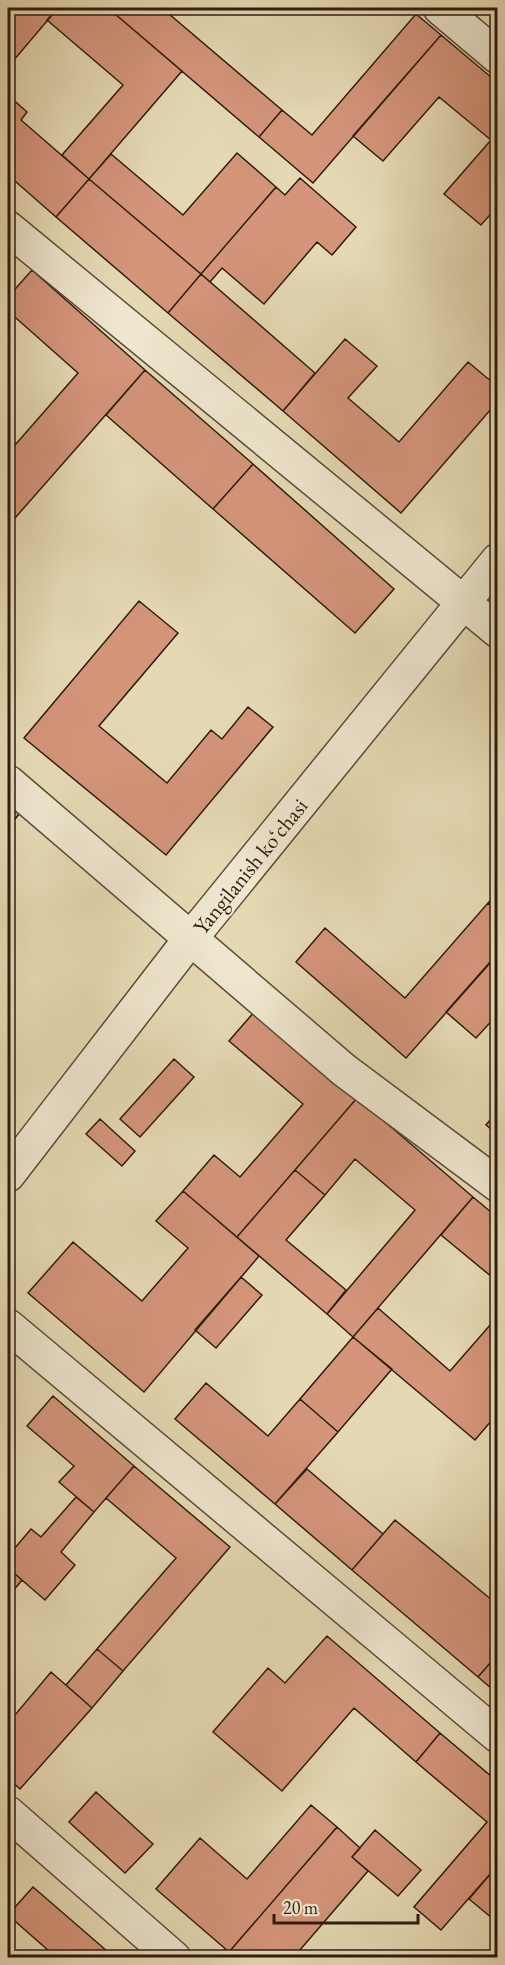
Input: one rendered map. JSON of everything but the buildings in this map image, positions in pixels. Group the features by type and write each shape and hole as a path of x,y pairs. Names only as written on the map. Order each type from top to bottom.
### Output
{"street":[{"path":"440,8 498,57"},
{"path":"8,228 498,631"},
{"name":"Yangilanish koʻchasi","path":"8,1175 191,938 498,560"},
{"path":"8,782 344,1070 498,1185"},
{"path":"8,1326 498,1736"},
{"path":"8,1813 174,1958"}]}
